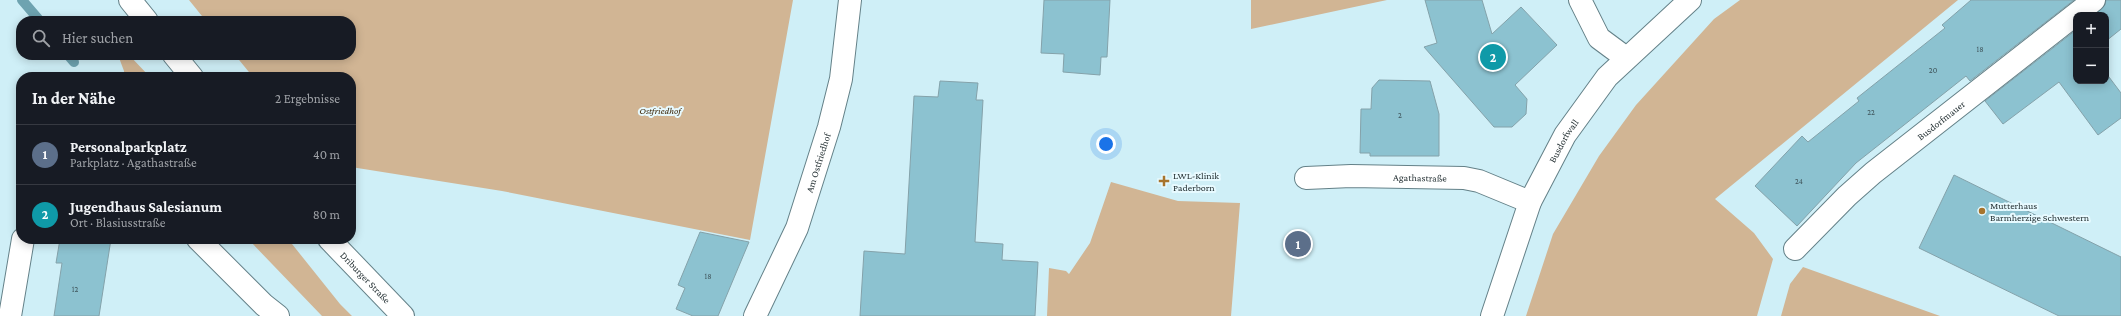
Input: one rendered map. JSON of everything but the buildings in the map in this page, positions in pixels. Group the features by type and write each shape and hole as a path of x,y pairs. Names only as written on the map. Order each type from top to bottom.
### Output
{"street":[{"path":"130,0 143,16"},
{"name":"Am Ostfriedhof","path":"755,316 797,228 829,127 841,79 850,0"},
{"path":"1580,0 1599,38 1626,58"},
{"name":"Busdorfwall","path":"1492,316 1530,202 1565,135 1607,77 1690,0"},
{"name":"Busdorfmauer","path":"1795,250 1847,196 1873,173 2094,0"},
{"path":"178,60 188,72"},
{"name":"Agathastraße","path":"1306,178 1352,176 1464,178 1479,181 1530,202"},
{"path":"10,316 22,244"},
{"path":"203,244 264,305 278,316"},
{"name":"Driburger Straße","path":"334,244 403,316"}],"green space":[{"name":"Ostfriedhof","path":"189,0 793,0 750,240 502,191 356,168 356,72 249,72 239,60 356,60 356,16 202,16"},
{"path":"1251,0 1387,0 1251,29"},
{"path":"1740,0 1958,0 1715,199 1754,233 1773,259 1757,316 1526,316 1553,234 1599,156 1636,105 1714,19"},
{"path":"120,60 134,60 145,72 124,72"},
{"path":"1111,182 1178,201 1240,203 1231,316 1047,316 1049,268 1066,271 1069,274 1090,243"},
{"path":"253,244 292,244 340,304 352,316 322,316"},
{"path":"1803,267 1940,316 1781,316 1790,284"}],"waterway":[{"path":"22,0 36,16"}],"place":[{"name":"Jugendhaus Salesianum","path":"1493,57"},
{"name":"LWL-Klinik Paderborn","path":"1164,181"},
{"name":"Mutterhaus Barmherzige Schwestern","path":"1982,211"},
{"name":"Personalparkplatz","path":"1298,244"}]}
